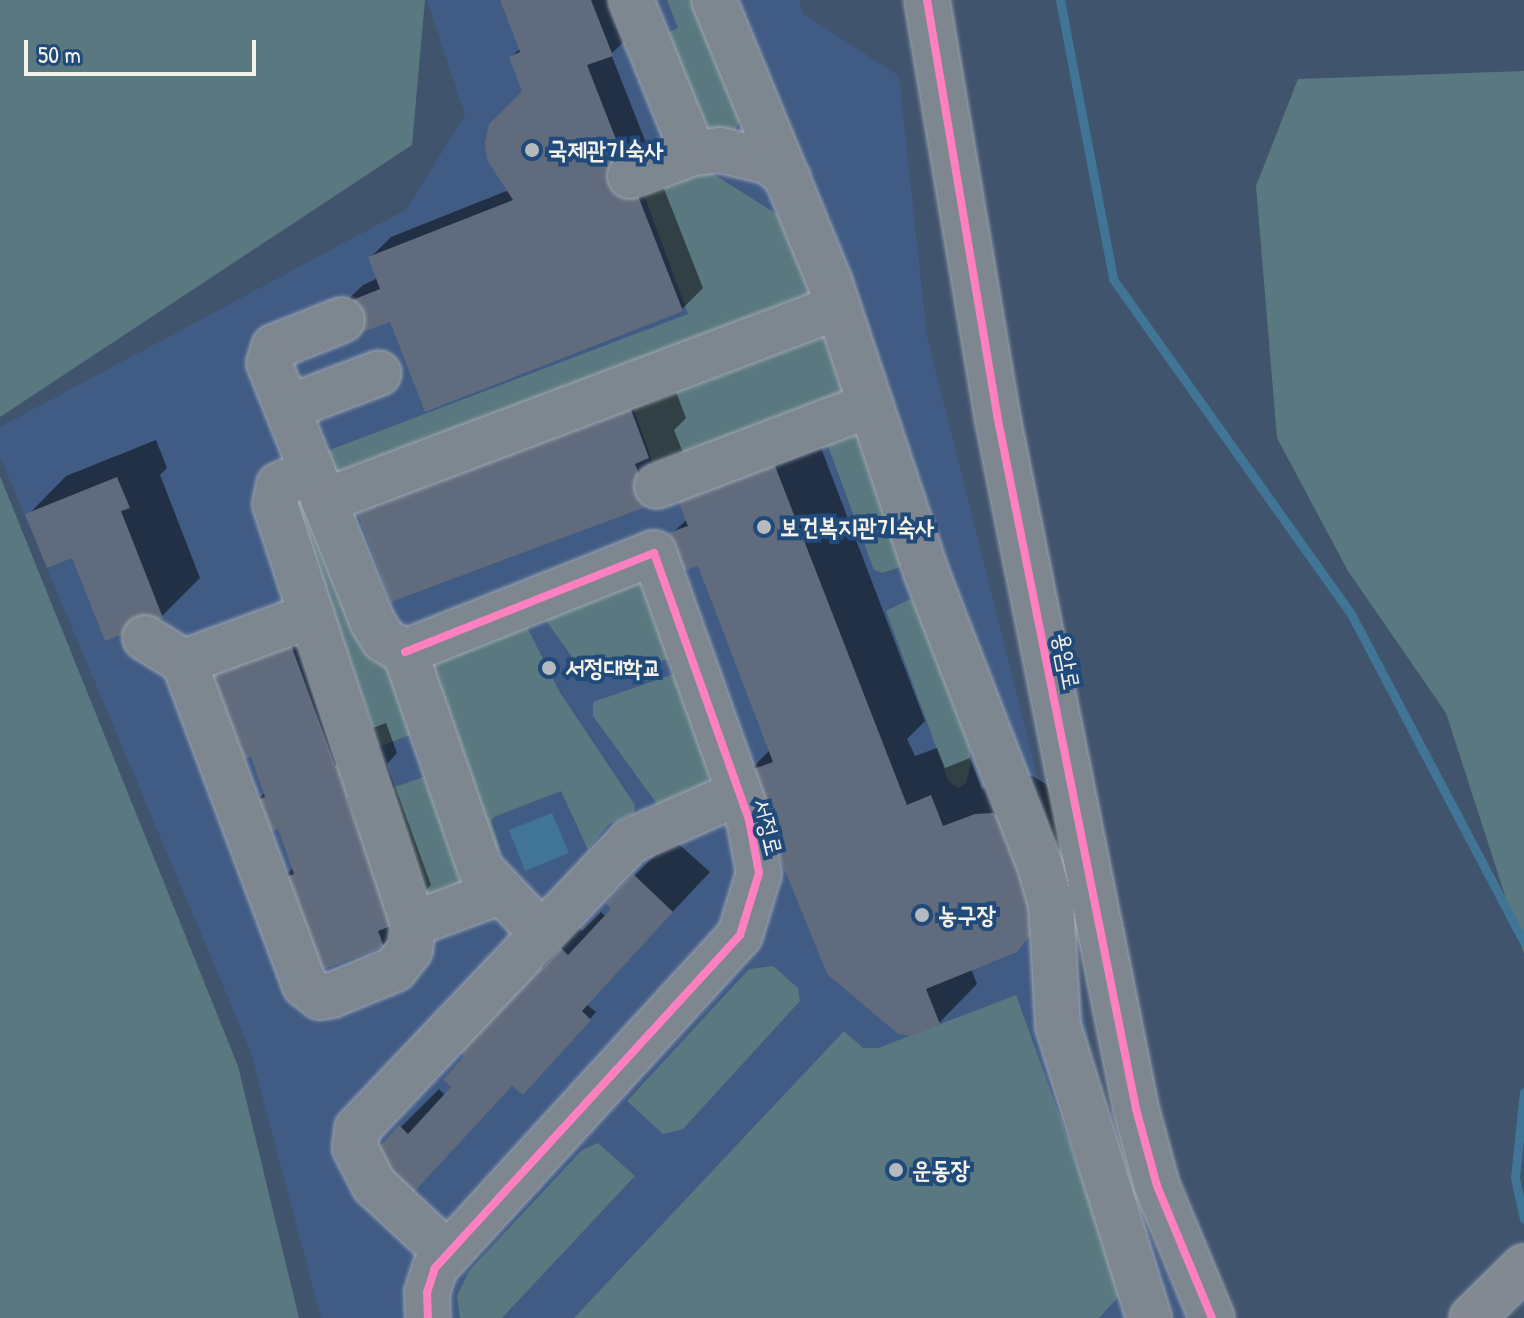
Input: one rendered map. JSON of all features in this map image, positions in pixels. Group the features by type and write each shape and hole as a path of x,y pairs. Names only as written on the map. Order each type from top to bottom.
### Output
{"highway":[{"path":"1472,1318 1524,1267"}],"street":[{"path":"631,0 693,153"},
{"path":"714,0 838,307 989,746 1040,866 1051,904 1058,1026 1146,1316"},
{"name":"용암로","path":"927,0 997,415 1136,1109 1157,1186 1212,1318"},
{"path":"630,176 693,153 741,152 770,162 788,178"},
{"path":"145,638 184,662 305,985 320,997 388,974 410,950 413,924 274,494 286,480 318,486 838,307"},
{"path":"342,320 270,352 287,408 377,631 405,652 474,854 500,892 541,933"},
{"path":"287,408 379,373"},
{"path":"657,486 870,405"},
{"name":"서정로","path":"405,652 654,553 739,793 759,873 740,935 447,1253 427,1292 428,1318"},
{"path":"184,662 312,615"},
{"name":"서정로","path":"447,1253 374,1185 355,1148 357,1129 630,841 739,793"},
{"path":"413,924 500,892"}],"shaded area":[{"name":"서정대학교","path":"427,0 799,0 802,13 899,76 927,337 1063,878 1103,1130 1187,1318 321,1318 250,1050 0,457 0,427 407,209 465,115"},
{"path":"552,813 569,853 525,871 509,830"}],"green space":[{"path":"0,0 425,0 412,145 0,417"},
{"path":"667,0 699,0 743,115 733,134 709,145 655,38 678,28"},
{"path":"1524,71 1524,954 1446,713 1348,571 1277,438 1256,186 1298,79"},
{"path":"710,172 780,216 818,292 341,486 327,451 688,314 641,187"},
{"path":"823,327 850,394 658,477 629,396"},
{"path":"860,421 903,566 882,573 874,570 828,446 782,463 774,447"},
{"path":"0,476 238,1066 299,1318 0,1318"},
{"path":"307,496 378,647 422,731 371,749 290,504"},
{"path":"641,576 673,658 601,677 586,676 544,618"},
{"path":"910,599 918,603 969,744 971,763 966,783 959,788 949,782 886,611"},
{"path":"527,627 559,691 635,805 634,813 609,824 588,850 561,791 494,817 491,821 502,854 492,845 431,661"},
{"path":"677,673 713,770 704,787 657,804 593,716 593,702"},
{"path":"429,775 473,883 428,906 389,789"},
{"path":"773,966 798,988 800,1001 683,1129 663,1134 627,1101 749,969"},
{"name":"운동장","path":"1016,995 1123,1292 1099,1318 574,1318 844,1031 863,1048 878,1048"},
{"path":"598,1143 635,1176 502,1318 460,1318 457,1296 469,1271 582,1150"}],"building":[{"path":"500,0 591,0 613,56 587,65 683,311 425,412 390,322 352,336 340,305 380,289 368,257 513,200 487,160 485,143 489,124 522,91 509,57 520,52"},
{"path":"630,407 649,458 635,464 651,505 391,602 354,504"},
{"path":"768,448 907,805 931,795 943,826 975,814 993,813 1008,823 1038,926 1017,952 926,989 940,1024 912,1036 898,1034 827,974 745,772 773,762 698,566 683,571 668,533 688,526 672,485"},
{"path":"117,477 130,508 121,511 163,618 105,641 72,558 47,568 25,514"},
{"path":"291,645 335,765 348,759 360,793 347,798 394,925 378,931 384,947 319,971 277,881 294,874 278,829 265,834 253,801 265,797 251,757 234,763 203,678"},
{"path":"633,874 673,912 582,1011 591,1020 523,1095 512,1086 414,1192 373,1154 399,1125 408,1134 451,1087 443,1080 464,1056 454,1047 533,960 543,968 561,948 568,955 611,909 606,903"}],"waterway":[{"path":"1060,0 1113,279 1350,612 1524,942"},
{"path":"1524,1092 1515,1178 1524,1219"}],"cycle path":[{"path":"927,0 997,415 1136,1109 1157,1186 1212,1318"},
{"path":"405,652 654,553 749,820 759,873 740,935 435,1268 427,1292 428,1318"}],"place":[{"name":"국제관기숙사","path":"532,150"},
{"name":"보건복지관기숙사","path":"764,527"},
{"name":"서정대학교","path":"549,668"},
{"name":"농구장","path":"922,915"},
{"name":"운동장","path":"896,1170"}]}
